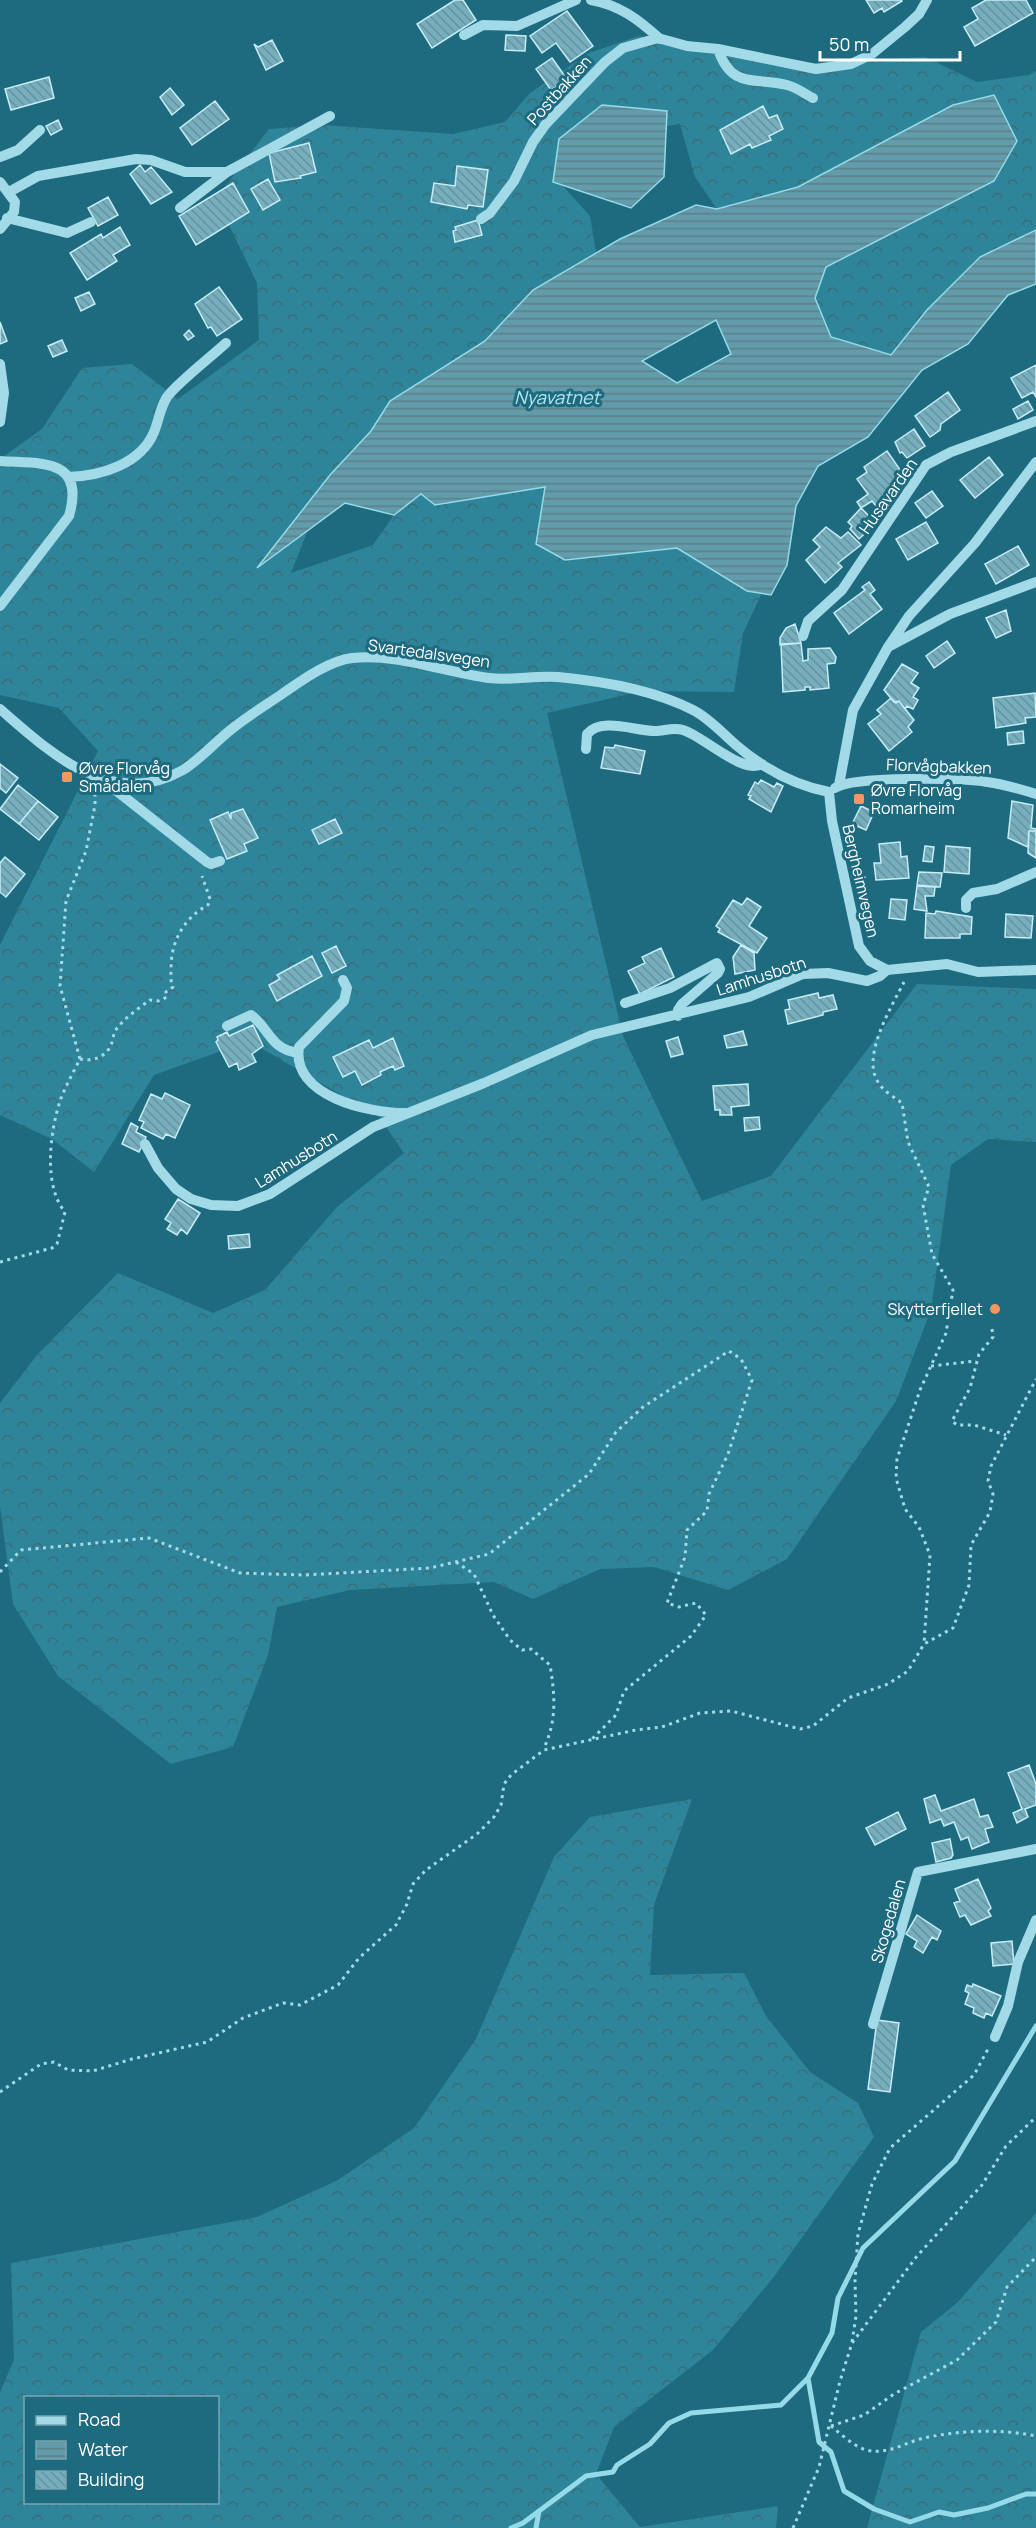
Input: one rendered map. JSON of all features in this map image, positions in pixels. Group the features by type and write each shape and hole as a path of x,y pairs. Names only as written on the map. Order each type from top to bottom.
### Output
{"street":[{"path":"464,35 483,25 517,26 576,0"},
{"name":"Postbakken","path":"591,0 617,7 635,17 660,39 816,69 851,64 872,54 919,14 927,0"},
{"name":"Postbakken","path":"482,219 490,213 514,181 533,142 545,125 605,62 623,48 660,39"},
{"path":"718,49 723,65 736,78 790,85 813,98"},
{"path":"180,208 226,172 330,116"},
{"path":"0,157 18,150 40,130"},
{"path":"9,192 38,176 136,159 151,160 185,172 226,172"},
{"path":"0,182 15,202 14,212 0,229"},
{"path":"7,218 66,232 91,222"},
{"path":"68,477 95,474 139,455 150,441 168,395 226,343"},
{"path":"0,364 4,393 0,422"},
{"name":"Husavarden","path":"802,636 808,621 842,590 875,538 931,461 1036,421"},
{"path":"0,461 41,462 60,469 68,477 72,486 69,516 0,606"},
{"path":"829,792 839,785 854,710 888,647 909,616 975,543 1036,462"},
{"path":"888,647 950,614 1036,582"},
{"name":"Svartedalsvegen","path":"100,779 154,780 184,769 234,727 300,681 336,663 364,658 405,662 491,678 559,677 648,694 694,711 786,780 829,792"},
{"name":"Svartedalsvegen","path":"0,710 69,766 100,779 196,854 211,864 220,861"},
{"name":"Svartedalsvegen","path":"586,749 587,734 591,729 601,726 653,731 676,729 699,738 742,764 758,767 762,764"},
{"name":"Florvågbakken","path":"839,785 880,779 967,780 1011,786 1036,794"},
{"name":"Bergheimvegen","path":"829,792 832,821 859,945 870,961 887,970"},
{"path":"966,908 966,900 973,892 997,889 1036,872"},
{"name":"Lamhusbotn","path":"625,1003 670,988 717,963 720,969 718,974 682,1004 678,1010 678,1016"},
{"path":"887,970 947,964 993,973 1036,970"},
{"name":"Lamhusbotn","path":"145,1144 158,1168 176,1189 191,1198 211,1205 238,1206 270,1194 374,1127 412,1113 592,1035 749,997 803,974 828,973 867,981 880,976 887,970"},
{"path":"227,1026 251,1015 268,1037 285,1052 298,1053 303,1041 344,1001 347,988 343,980"},
{"name":"Lamhusbotn","path":"298,1053 303,1076 343,1103 381,1112 412,1113"},
{"name":"Skogedalen","path":"873,2024 918,1872 1036,1849"},
{"path":"995,2037 1010,1999 1018,1962 1036,1920"}],"path":[{"path":"0,1262 57,1244 65,1212 57,1203 49,1164 60,1101 80,1059 60,986 66,901 86,851 100,779"},
{"path":"80,1059 89,1061 99,1058 111,1046 115,1032 139,1008 150,1000 158,1001 167,997 166,992 173,987 170,981 170,954 182,926 208,905 210,899 196,854"},
{"path":"0,2092 42,2064 54,2062 68,2070 93,2071 132,2059 207,2042 243,2018 283,2003 300,2005 338,1985 358,1958 396,1925 407,1904 413,1884 426,1870 477,1834 495,1817 501,1805 504,1784 511,1774 544,1750 636,1730 662,1727 700,1713 731,1711 800,1729 813,1726 848,1698 888,1684 908,1671 924,1644 930,1555 919,1527 905,1509 897,1478 897,1459 931,1366 946,1334 953,1290 932,1254 923,1205 929,1187 908,1142 903,1103 877,1081 872,1065 875,1046 911,966"},
{"path":"992,1329 993,1337 979,1354 970,1388 952,1422 957,1425 974,1425 1006,1435"},
{"path":"0,1572 21,1550 149,1538 240,1574 304,1575 430,1569 489,1554 589,1474 616,1432 643,1407 729,1351 741,1359 752,1380 728,1454 708,1494 707,1511 687,1530 685,1557 667,1603 680,1607 696,1603 706,1615 691,1636 624,1691 616,1715 590,1741"},
{"path":"931,1366 977,1361"},
{"path":"924,1644 953,1628 969,1586 971,1545 990,1512 993,1494 988,1481 991,1466 1036,1379"},
{"path":"456,1562 474,1574 493,1615 510,1640 522,1650 531,1649 550,1665 556,1705 550,1735 544,1750"},
{"path":"793,2528 819,2467 831,2426 840,2381 852,2343 856,2316 855,2281 858,2234 872,2184 890,2148 974,2074 995,2037"},
{"path":"852,2343 903,2272 982,2185 1006,2146 1036,2117"},
{"path":"831,2426 864,2415 894,2394 964,2354 996,2322 1007,2287 1036,2257"},
{"path":"831,2426 857,2446 868,2450 898,2449 925,2437 945,2434 1006,2431 1036,2436"}],"green space":[{"path":"639,36 706,52 783,65 925,57 977,82 1029,75 1036,71 1036,230 980,257 927,310 891,355 831,337 815,298 825,267 994,181 953,105 798,187 717,209 695,177 680,124 666,126 667,111 553,182 563,186 590,216 596,252 533,290 485,341 390,401 371,431 330,475 259,566 308,530 291,573 373,545 394,515 421,494 435,505 545,487 536,544 565,560 677,548 747,591 762,593 743,633 734,692 642,691 547,713 623,1036 702,1201 771,1176 917,984 1036,989 1036,1142 988,1139 951,1165 931,1310 896,1401 787,1559 728,1590 654,1567 600,1569 533,1599 494,1582 350,1590 277,1607 268,1655 233,1747 171,1764 58,1676 13,1604 0,1506 0,1403 37,1355 118,1273 213,1313 265,1290 337,1207 404,1153 379,1117 249,1041 154,1075 94,1172 52,1139 0,1115 0,945 98,751 59,708 0,695 0,459 42,429 82,368 132,364 178,399 259,340 257,283 216,198 269,129 322,125 453,134 505,122 530,93 589,53"},
{"path":"692,1799 654,1905 650,1975 744,1973 766,2016 810,2072 858,2103 874,2137 773,2278 713,2350 614,2427 596,2474 640,2527 778,2506 776,2528 0,2528 0,2392 14,2360 11,2263 257,2217 338,2180 414,2128 476,2039 554,1857 590,1817"},
{"path":"1036,2213 1036,2528 867,2528 921,2332 957,2303"}],"water":[{"name":"Nyavatnet","path":"994,95 1017,141 994,181 826,267 815,298 831,337 891,355 927,310 980,257 1036,230 1036,284 1008,295 968,344 922,370 868,437 818,466 796,506 787,565 771,595 747,591 677,548 565,560 536,544 545,487 435,505 421,494 394,515 345,503 257,568 330,475 371,431 390,401 485,341 533,290 620,239 696,205 717,209 798,187 953,105","holes":["716,320 731,354 677,383 642,361"]},
{"path":"602,105 667,111 664,177 631,208 553,182 559,139"}],"building":[{"path":"455,0 463,0 476,20 432,48 417,24"},
{"path":"866,0 902,1 884,12 882,8 874,13"},
{"path":"986,0 1026,0 1033,13 975,46 964,27 978,19 972,8"},
{"path":"567,11 593,46 570,62 556,43 542,53 530,36"},
{"path":"506,35 526,36 525,51 505,50"},
{"path":"272,40 283,61 266,70 254,44 258,47"},
{"path":"552,58 567,79 551,90 536,69"},
{"path":"49,77 54,98 11,110 5,89"},
{"path":"170,88 184,105 172,115 160,97"},
{"path":"215,101 229,119 192,145 180,128"},
{"path":"763,106 769,118 777,115 783,129 769,136 771,140 752,148 750,144 731,154 720,130"},
{"path":"58,120 62,129 51,135 46,126"},
{"path":"309,143 316,172 300,176 301,178 275,182 269,153"},
{"path":"140,165 145,172 151,167 172,192 151,204 130,174"},
{"path":"457,166 488,170 483,207 468,205 467,209 431,202 434,183 455,186"},
{"path":"268,179 280,200 263,210 251,189"},
{"path":"233,183 249,212 196,245 179,216"},
{"path":"108,197 118,215 98,226 88,208"},
{"path":"478,220 482,235 455,242 453,231 456,230 455,227"},
{"path":"120,227 130,245 113,255 117,261 87,280 70,253 101,234 103,238"},
{"path":"219,287 242,319 217,336 211,327 208,328 195,304"},
{"path":"89,292 95,304 81,311 75,298"},
{"path":"0,322 7,341 0,344"},
{"path":"189,330 194,336 188,340 184,335"},
{"path":"62,340 67,351 53,357 48,346"},
{"path":"1036,365 1036,397 1033,392 1022,398 1011,378"},
{"path":"948,392 960,410 941,424 940,430 930,437 915,416"},
{"path":"1028,401 1033,410 1018,419 1013,409"},
{"path":"914,429 925,446 907,458 902,452 900,453 895,442"},
{"path":"887,451 903,474 892,482 898,490 876,506 872,501 861,508 857,502 868,494 857,479 867,472 864,467"},
{"path":"989,457 1003,475 975,498 960,480"},
{"path":"932,491 943,506 926,518 915,503"},
{"path":"861,508 876,523 859,539 850,529 852,526 848,522"},
{"path":"926,522 938,543 908,560 896,539"},
{"path":"826,527 841,538 848,532 861,545 838,563 842,567 825,583 806,560 820,547 813,540"},
{"path":"1018,546 1029,565 996,584 985,564"},
{"path":"869,582 875,590 870,594 882,609 849,634 834,613 865,590 862,587"},
{"path":"1006,610 1011,631 996,638 986,618"},
{"path":"795,624 801,643 780,645 780,638 786,628"},
{"path":"947,641 955,653 934,668 926,656"},
{"path":"801,643 803,661 808,660 808,649 830,648 836,657 835,663 827,664 829,688 810,690 810,687 805,687 805,690 783,692 781,644"},
{"path":"902,664 918,673 911,683 919,688 913,697 918,700 913,709 907,706 905,709 899,701 894,702 884,690"},
{"path":"1035,693 1036,717 1025,718 1026,723 996,728 993,698"},
{"path":"891,698 896,703 899,701 914,720 908,727 912,732 889,751 868,724 881,714 877,710"},
{"path":"1023,731 1024,743 1008,745 1007,733"},
{"path":"615,745 645,751 640,774 601,768 605,747 614,748"},
{"path":"0,764 18,778 6,793 0,788"},
{"path":"761,780 774,787 777,783 783,786 771,812 749,799 751,796 748,795 755,782 758,784"},
{"path":"18,785 38,801 19,824 0,809"},
{"path":"38,801 58,817 39,840 19,824"},
{"path":"1012,801 1033,805 1031,828 1036,831 1029,831 1028,847 1008,838"},
{"path":"861,806 874,812 866,830 852,824"},
{"path":"243,809 258,838 244,844 247,851 227,859 210,820 228,812 231,819 231,813"},
{"path":"335,819 342,833 319,844 312,830"},
{"path":"1029,831 1036,831 1036,858 1028,853"},
{"path":"900,842 901,857 907,856 909,878 876,880 874,863 881,863 879,844"},
{"path":"925,846 934,847 932,862 923,861"},
{"path":"946,846 970,848 969,874 944,872"},
{"path":"5,857 25,874 6,897 0,892 0,863"},
{"path":"919,872 942,873 940,887 917,885"},
{"path":"917,886 935,887 934,896 925,896 927,911 914,909"},
{"path":"747,898 761,907 749,926 767,938 757,953 718,932 720,929 716,926 733,900 742,905"},
{"path":"891,899 907,900 905,920 889,918"},
{"path":"936,911 972,917 971,934 960,934 960,938 925,938 926,913 935,914"},
{"path":"1006,914 1033,916 1031,938 1005,937"},
{"path":"741,945 754,953 755,970 735,974 733,957"},
{"path":"336,946 346,966 332,973 322,953"},
{"path":"661,948 674,977 640,994 628,971 645,963 642,957"},
{"path":"312,956 322,976 277,1001 269,985 280,979 277,975"},
{"path":"818,993 819,998 833,995 837,1009 788,1024 785,1010 790,1009 788,1000"},
{"path":"253,1025 263,1046 252,1054 256,1062 239,1070 237,1063 229,1067 216,1042 217,1037 227,1032 229,1036"},
{"path":"743,1031 747,1045 727,1048 724,1036"},
{"path":"678,1037 683,1054 671,1057 666,1041"},
{"path":"393,1038 404,1066 395,1070 393,1066 362,1085 355,1071 343,1077 333,1057 369,1040 373,1048"},
{"path":"748,1084 749,1105 731,1107 732,1115 720,1115 720,1110 715,1110 713,1086"},
{"path":"165,1093 190,1105 175,1138 166,1134 163,1139 141,1128 144,1122 139,1120 151,1094 162,1099"},
{"path":"759,1117 760,1129 745,1131 744,1118"},
{"path":"131,1123 138,1127 136,1132 146,1137 139,1152 122,1144"},
{"path":"178,1199 200,1213 187,1234 181,1229 177,1235 167,1229 171,1223 165,1219"},
{"path":"249,1234 250,1247 229,1249 228,1236"},
{"path":"1029,1765 1036,1784 1036,1805 1025,1809 1028,1817 1017,1823 1013,1813 1022,1809 1008,1773"},
{"path":"935,1795 941,1811 974,1799 980,1817 988,1815 993,1827 985,1829 989,1842 972,1849 968,1837 961,1840 954,1822 944,1826 941,1819 930,1823 924,1799"},
{"path":"898,1812 906,1829 875,1845 866,1828"},
{"path":"950,1839 953,1855 951,1858 936,1862 932,1843"},
{"path":"978,1879 991,1908 988,1911 991,1916 971,1925 965,1915 960,1917 954,1903 960,1901 955,1889"},
{"path":"917,1915 941,1931 937,1940 932,1937 923,1953 914,1947 917,1941 906,1934"},
{"path":"1012,1941 1014,1964 993,1966 991,1943"},
{"path":"973,1984 1001,1996 992,2016 986,2013 984,2018 973,2013 974,2008 965,2004 969,1993 965,1991 967,1985 972,1987"},
{"path":"877,2020 899,2023 890,2092 868,2089"}],"waterway":[{"path":"511,2528 523,2523 586,2476 613,2472 617,2465 650,2444 669,2423 691,2413 781,2405 808,2378 832,2333 838,2298 863,2248 955,2161 1036,2026"},
{"path":"808,2378 819,2442 831,2452 844,2491 874,2509 910,2522 939,2512 954,2515 988,2508 1026,2494 1036,2494"},
{"path":"536,2528 539,2511"}],"place":[{"name":"Øvre Florvåg Smådalen","path":"67,777"},
{"name":"Øvre Florvåg Romarheim","path":"859,799"},
{"name":"Skytterfjellet","path":"995,1309"}]}
